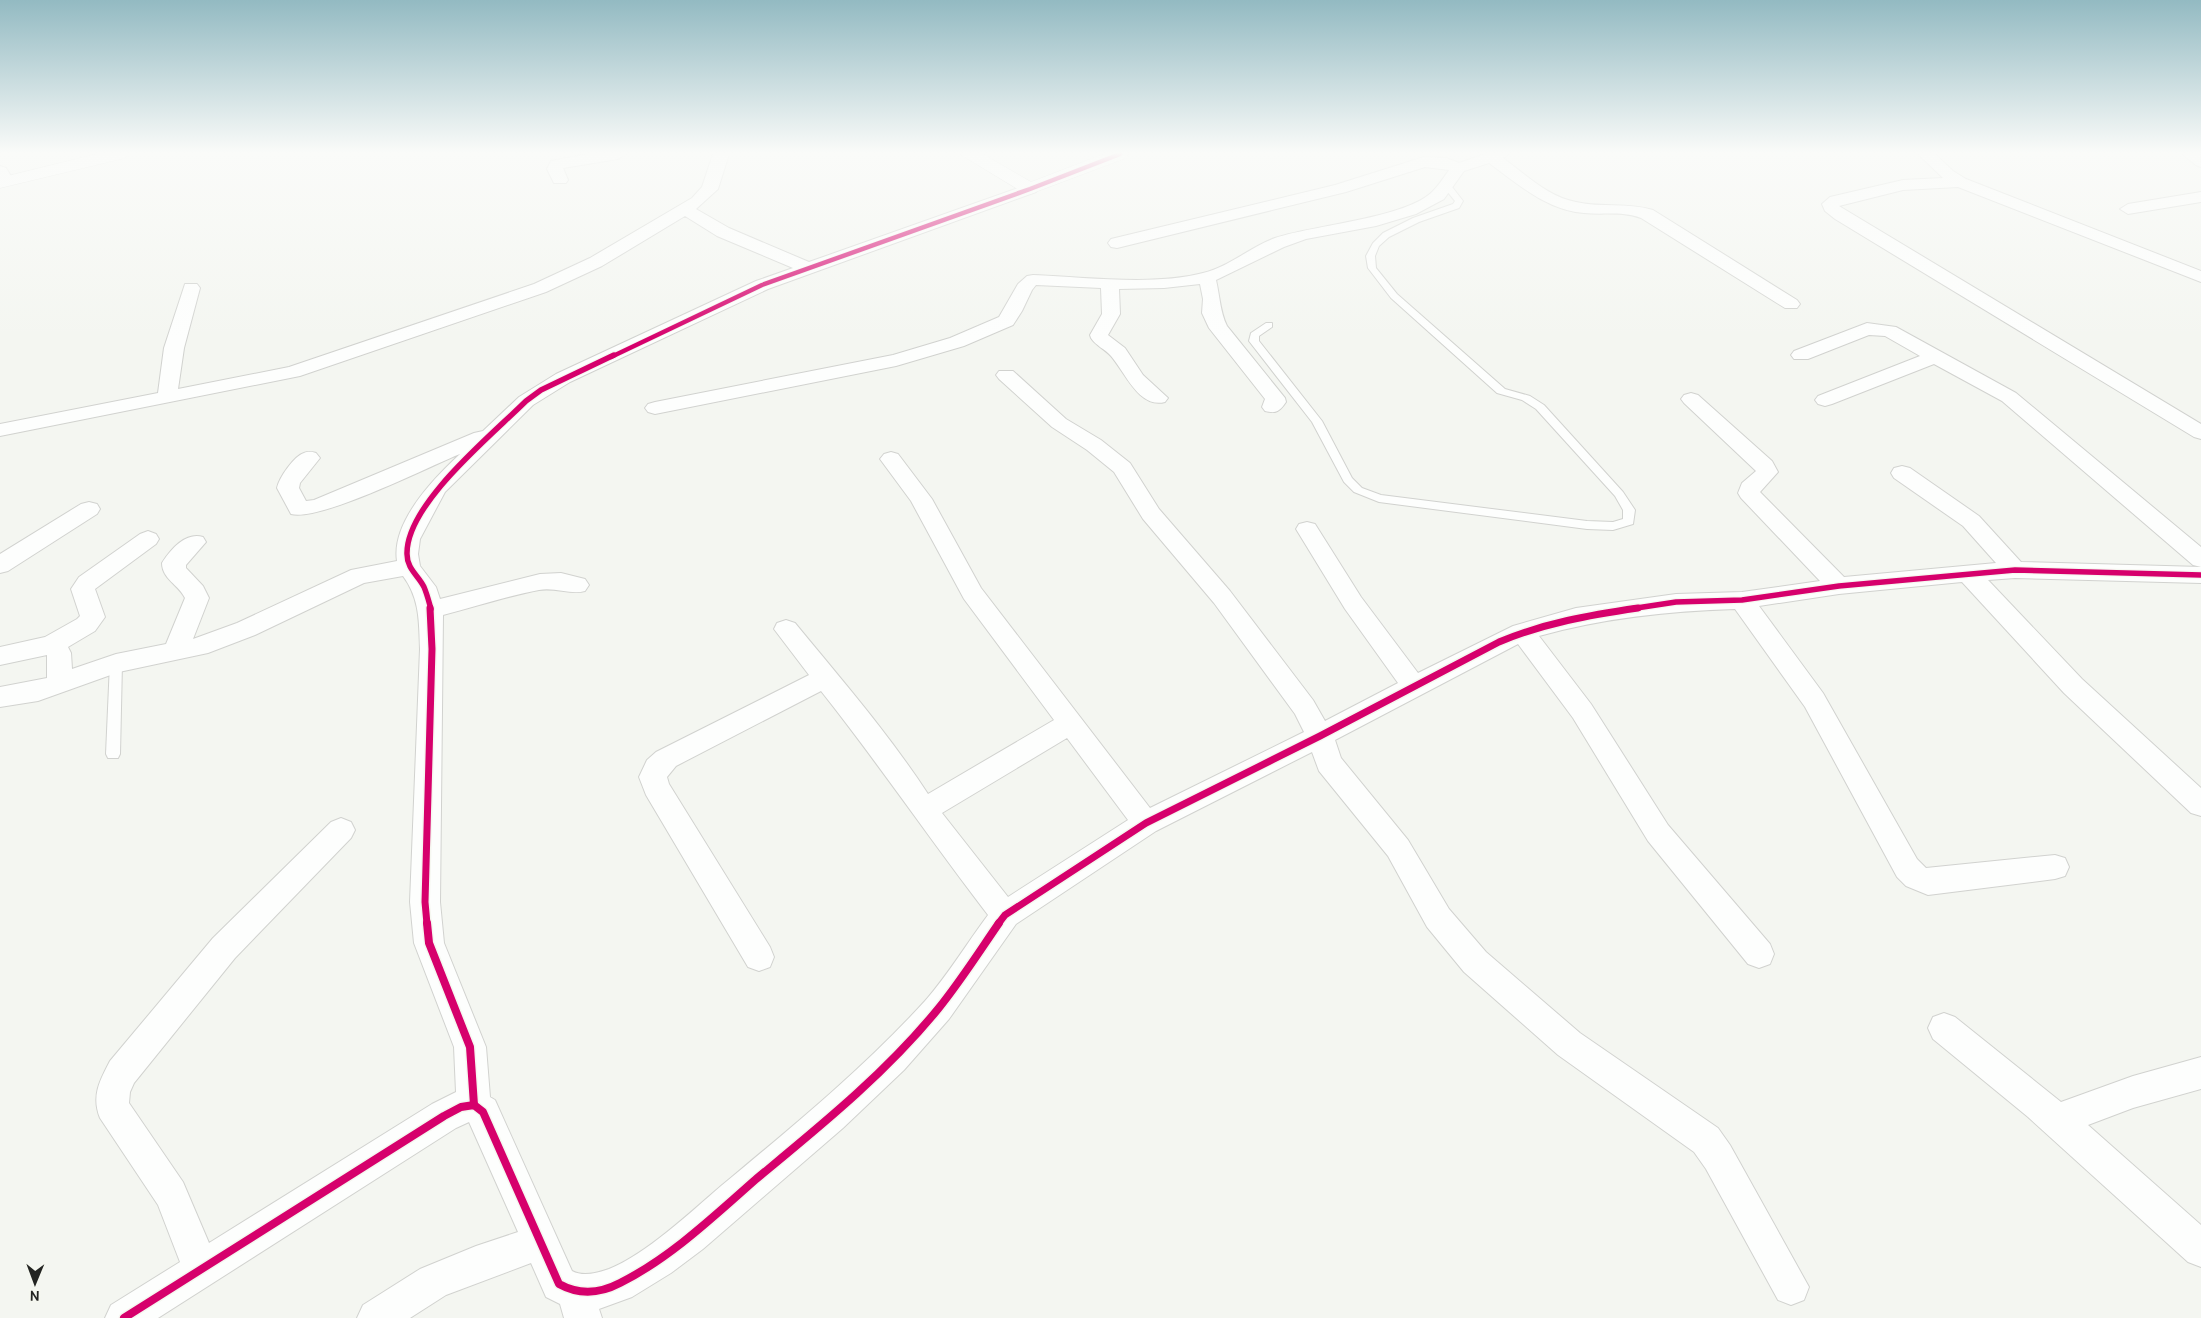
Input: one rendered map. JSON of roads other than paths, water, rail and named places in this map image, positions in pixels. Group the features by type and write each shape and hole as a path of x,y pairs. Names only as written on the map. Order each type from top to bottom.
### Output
{"street":[{"path":"0,430 293,372 540,288 596,262 676,216"},
{"path":"695,216 723,232 808,268"},
{"path":"474,1105 470,1047 429,943 425,902 432,649 431,610 424,587 409,567 407,554 409,539 424,509 437,488 526,401 563,378 762,284 956,216"},
{"path":"1117,243 1231,216"},
{"path":"654,408 886,362 957,342 1006,321 1012,316 1025,286 1033,280 1164,283 1207,278 1286,240 1395,216"},
{"path":"1649,216 1791,304"},
{"path":"1841,216 2201,433"},
{"path":"2045,216 2201,277"},
{"path":"1207,278 1212,299 1211,313 1218,328 1275,398 1276,402 1272,407"},
{"path":"1110,283 1111,314 1099,335 1100,338 1118,352 1136,380 1158,398"},
{"path":"167,397 174,348 191,288"},
{"path":"1801,356 1867,329 1889,330 2009,397 2030,412 2201,559"},
{"path":"1826,400 1937,356"},
{"path":"1006,375 1059,423 1094,445 1122,468 1151,514 1222,597 1304,707 1320,736 1329,763 1398,848 1438,918 1475,962 1569,1044 1683,1122 1706,1140 1718,1156 1791,1287"},
{"path":"1690,399 1764,466 1767,472 1765,476 1750,488 1748,493 1839,586"},
{"path":"309,458 289,482 288,488 299,509 318,506 497,429"},
{"path":"891,459 921,499 972,593 1146,823"},
{"path":"1902,473 1951,505 1971,522 2015,570"},
{"path":"0,565 90,509"},
{"path":"1307,529 1353,603 1414,686"},
{"path":"50,646 86,625 93,617 83,589 87,583 148,538"},
{"path":"175,652 197,598 195,592 174,570 174,563 195,542"},
{"path":"0,697 38,691 116,663 175,652 218,641 359,576 409,567"},
{"path":"124,1318 444,1116 461,1107 474,1105 483,1112 559,1284 579,1305 594,1292 619,1284 658,1260 831,1116 892,1059 938,1009 992,898 1320,736 1499,642 1522,632 1576,617 1658,605 1742,600 1839,586 1968,573 2015,570 2201,575"},
{"path":"1968,573 2073,686 2201,805"},
{"path":"431,610 540,582 561,581 577,585"},
{"path":"1742,600 1814,700 1907,868 1916,877 1928,882 1946,882 2055,867"},
{"path":"786,629 889,757 924,810 992,898"},
{"path":"1522,632 1582,711 1658,833 1759,954"},
{"path":"0,656 32,647 56,647 59,653 60,684"},
{"path":"759,957 656,788 653,777 657,768 666,760 826,677"},
{"path":"924,810 1071,723"},
{"path":"201,1269 171,1194 112,1106 113,1090 122,1072 224,948 341,830"},
{"path":"1944,1028 2057,1120 2201,1249"},
{"path":"2057,1120 2133,1092 2201,1073"},
{"path":"376,1318 433,1282 476,1264 541,1242"}],"lane":[{"path":"1269,325 1254,335 1254,341 1318,421 1348,480 1358,490 1379,498 1587,525 1613,526 1629,521 1629,510 1619,494 1540,407 1526,398 1501,390 1394,296 1371,266 1372,252 1380,238 1391,231 1431,216"},
{"path":"113,754 116,663"}]}
